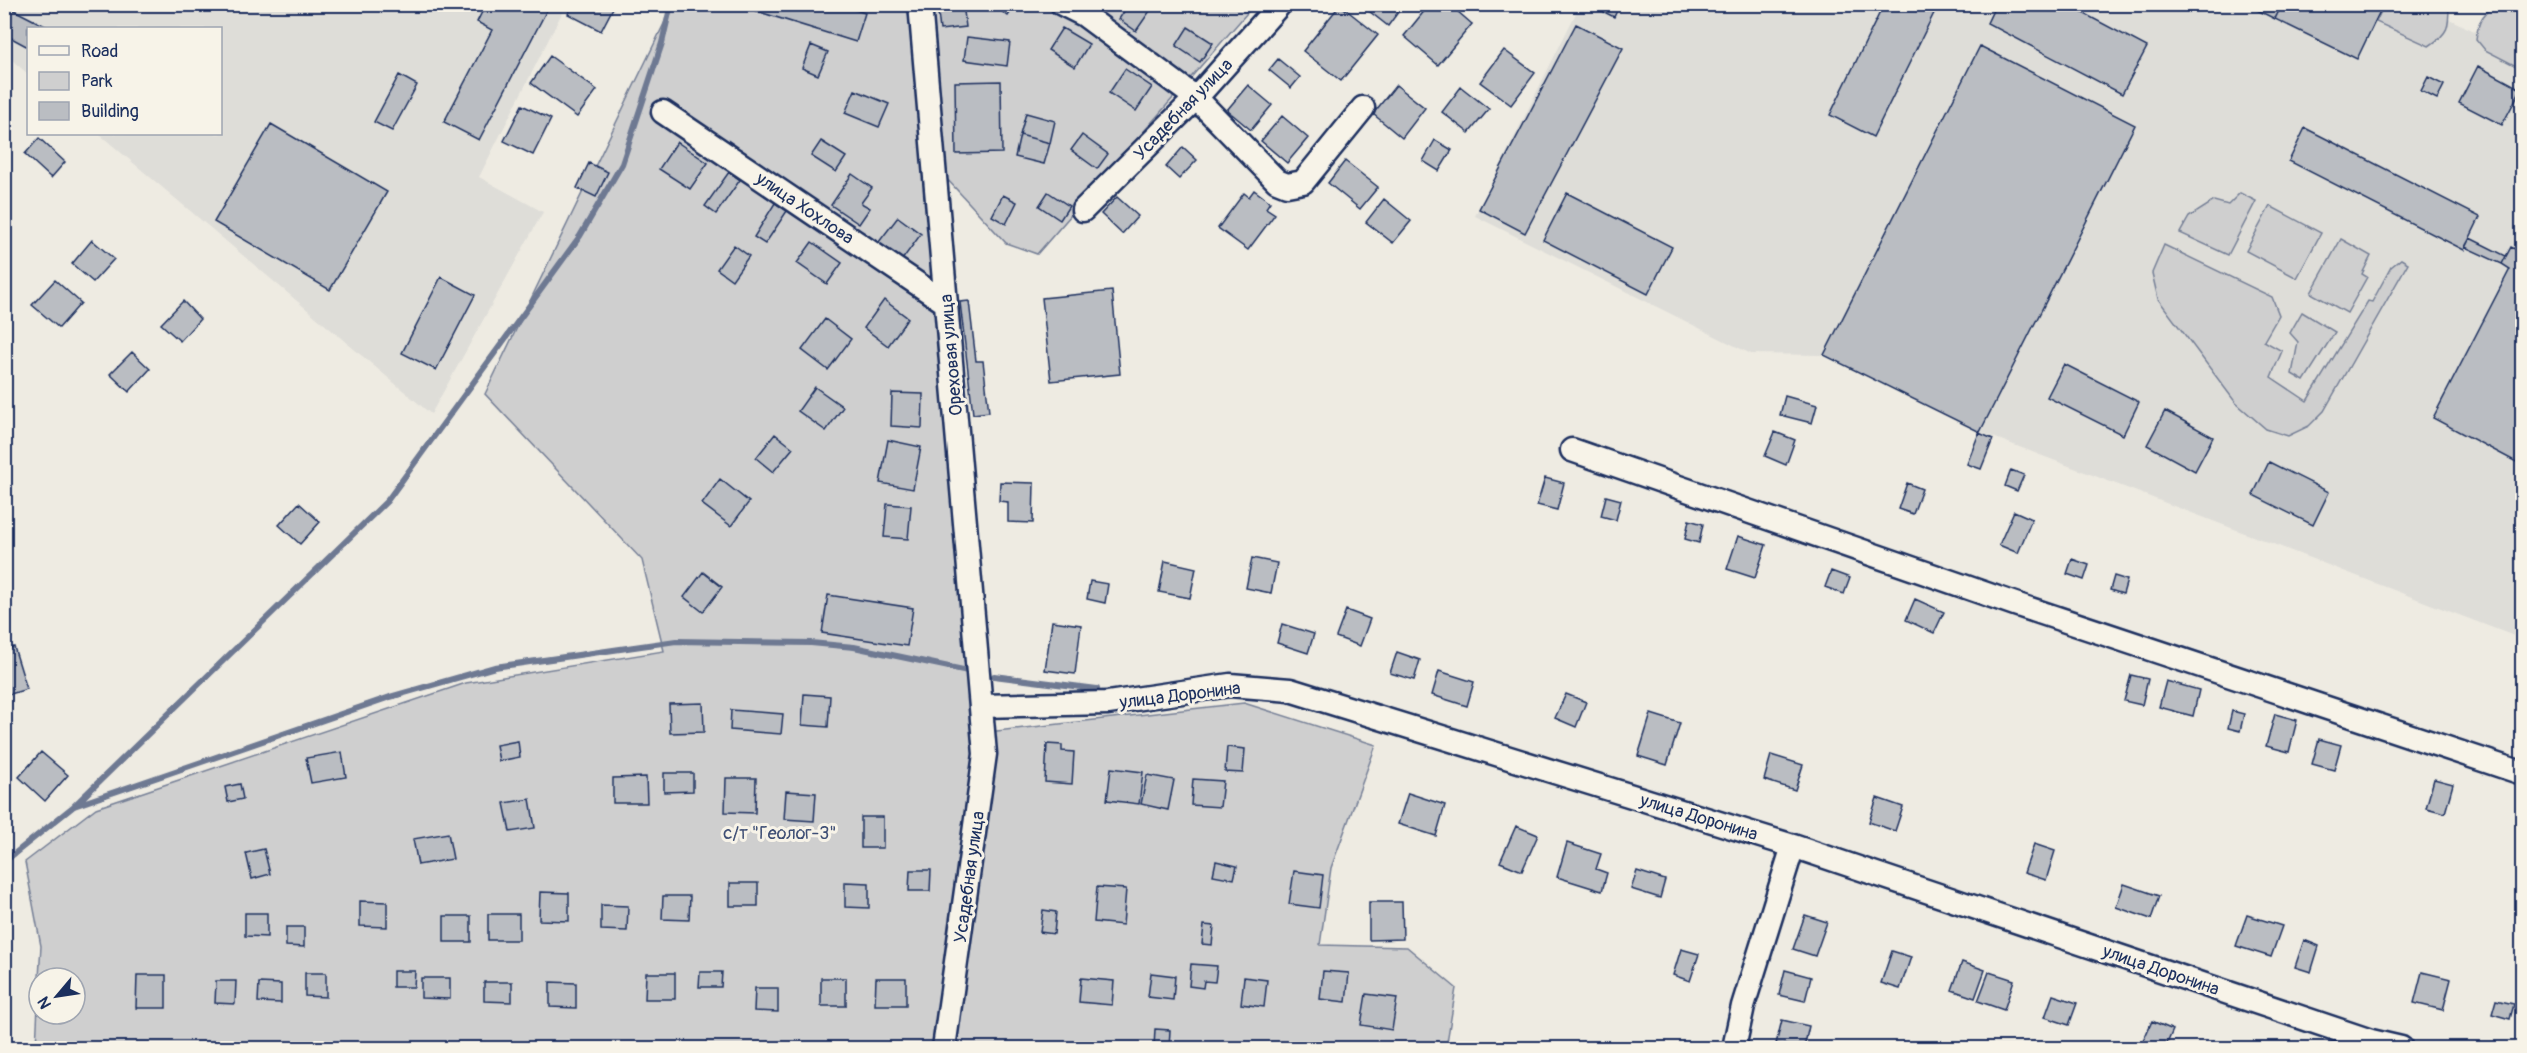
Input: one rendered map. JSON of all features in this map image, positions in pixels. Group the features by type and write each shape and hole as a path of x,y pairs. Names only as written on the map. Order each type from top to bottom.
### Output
{"street":[{"name":"Ореховая улица","path":"920,4 981,706"},
{"path":"1062,4 1083,15 1196,98 1277,181 1287,185 1303,182 1363,108"},
{"name":"Усадебная улица","path":"1083,210 1196,98 1280,4"},
{"name":"улица Хохлова","path":"663,112 946,303"},
{"path":"1572,450 2015,604 2523,773"},
{"name":"улица Доронина","path":"981,706 1108,704 1230,685 1290,690 1792,846 2371,1041 2401,1048"},
{"name":"Усадебная улица","path":"944,1048 985,754 981,706"},
{"path":"1734,1048 1743,1006 1792,846"}],"shaded area":[{"path":"5,5 566,5 479,177 543,212 431,414 100,135 222,135 222,27 27,27 27,73 5,54"},
{"path":"1580,5 2420,5 2522,54 2522,639 1980,432 1824,355 1751,354 1475,216"}],"green space":[{"name":"с/т \"Геолог-3\"","path":"673,5 1254,5 1037,254 1006,243 946,178 971,734 1244,703 1376,745 1331,868 1320,945 1407,947 1456,988 1446,1048 36,1048 37,1026 87,1026 87,966 40,966 41,946 25,862 96,808 466,683 664,651 642,560 485,394"},
{"path":"2384,5 2449,5 2447,29 2429,46 2376,22"},
{"path":"2501,5 2510,5 2522,11 2522,69 2485,50 2476,39 2483,17 2490,10"},
{"path":"2240,193 2256,201 2228,255 2180,233 2189,217 2214,201 2228,205"},
{"path":"2270,206 2321,233 2297,278 2246,251"},
{"path":"2341,239 2371,256 2362,274 2367,277 2347,313 2311,293"},
{"path":"2164,245 2272,297 2279,315 2264,341 2282,351 2271,377 2307,401 2368,301 2372,302 2391,267 2401,259 2408,263 2324,411 2309,426 2288,436 2266,429 2236,403 2158,299 2152,273"},
{"path":"2302,312 2335,332 2304,381 2292,374 2298,342 2290,333"}],"building":[{"path":"486,4 550,4 479,140 444,122 492,30 477,22"},
{"path":"573,4 615,4 601,31 568,14"},
{"path":"837,4 865,13 856,42 737,5"},
{"path":"937,4 963,4 966,27 940,30"},
{"path":"991,4 1016,4 1008,16"},
{"path":"1129,4 1146,4 1152,8 1136,31 1119,19"},
{"path":"1360,4 1404,4 1388,26"},
{"path":"1430,4 1449,4 1472,24 1438,65 1404,36"},
{"path":"1588,4 1620,4 1614,17"},
{"path":"1884,4 1933,4 1937,7 1873,137 1830,115"},
{"path":"1996,4 2066,4 2147,47 2122,94 1987,23"},
{"path":"2245,4 2282,4 2275,19"},
{"path":"2282,4 2366,4 2380,11 2357,59 2275,19"},
{"path":"1340,5 1378,35 1341,81 1303,51"},
{"path":"8,7 47,27 27,27 27,46 4,34 4,14"},
{"path":"1576,24 1623,48 1525,233 1479,209"},
{"path":"1188,27 1213,43 1200,62 1176,46"},
{"path":"1062,28 1089,44 1075,67 1048,50"},
{"path":"967,37 1010,42 1007,66 964,60"},
{"path":"811,45 828,52 818,75 802,68"},
{"path":"1980,46 2135,125 1980,432 1824,355"},
{"path":"1504,50 1535,73 1511,105 1480,82"},
{"path":"550,56 597,90 577,117 531,83"},
{"path":"1278,59 1300,77 1291,88 1269,70"},
{"path":"2478,66 2521,89 2502,125 2459,103"},
{"path":"1125,69 1152,87 1136,111 1109,93"},
{"path":"399,75 417,85 392,131 374,122"},
{"path":"2428,77 2444,85 2437,99 2421,91"},
{"path":"1001,81 1002,153 956,154 955,82"},
{"path":"1248,85 1272,105 1251,130 1227,110"},
{"path":"1396,85 1425,108 1402,138 1373,114"},
{"path":"1461,87 1489,109 1469,133 1442,112"},
{"path":"855,90 889,104 879,127 845,113"},
{"path":"522,105 551,119 533,155 504,141"},
{"path":"1026,113 1055,121 1050,143 1020,135"},
{"path":"1282,116 1308,138 1287,163 1261,141"},
{"path":"271,124 387,192 330,290 214,222"},
{"path":"2305,128 2480,217 2464,250 2289,161"},
{"path":"1020,135 1050,143 1044,164 1015,157"},
{"path":"1082,135 1108,154 1097,169 1071,150"},
{"path":"39,138 65,162 51,178 25,154"},
{"path":"1435,140 1452,150 1439,171 1423,161"},
{"path":"821,141 846,157 836,172 811,156"},
{"path":"677,142 708,163 690,189 659,169"},
{"path":"1183,147 1197,160 1179,179 1166,167"},
{"path":"1345,161 1378,187 1360,209 1328,183"},
{"path":"589,163 608,172 596,197 577,188"},
{"path":"729,172 740,180 716,214 705,206"},
{"path":"852,174 872,188 861,203 870,208 859,224 831,205"},
{"path":"1254,190 1270,202 1266,208 1275,214 1248,250 1218,228 1244,193 1249,197"},
{"path":"1048,192 1069,206 1060,220 1039,206"},
{"path":"1567,193 1672,247 1648,294 1543,240"},
{"path":"1003,195 1017,202 1006,224 992,216"},
{"path":"1117,197 1138,216 1122,234 1101,214"},
{"path":"1384,199 1411,221 1393,243 1366,222"},
{"path":"775,203 787,211 765,244 754,237"},
{"path":"898,217 921,234 899,264 875,247"},
{"path":"2470,238 2506,256 2502,264 2465,247"},
{"path":"92,240 114,259 93,282 72,264"},
{"path":"812,242 842,263 827,284 797,263"},
{"path":"734,245 749,256 732,280 717,269"},
{"path":"2522,245 2522,465 2433,418 2510,269 2502,264 2511,247 2519,251"},
{"path":"441,277 475,295 436,370 402,353"},
{"path":"55,280 81,303 59,328 32,305"},
{"path":"1112,291 1120,374 1051,381 1042,298"},
{"path":"884,300 908,318 888,346 864,328"},
{"path":"183,301 200,319 180,341 161,324"},
{"path":"969,301 976,361 983,361 989,412 973,414 960,302"},
{"path":"825,319 851,339 828,370 802,350"},
{"path":"132,352 150,369 129,392 110,374"},
{"path":"2064,364 2139,402 2123,435 2047,397"},
{"path":"815,387 843,407 826,431 798,411"},
{"path":"892,393 923,394 922,428 891,426"},
{"path":"1785,396 1817,405 1812,423 1780,415"},
{"path":"2165,411 2213,437 2195,471 2147,445"},
{"path":"1775,432 1795,440 1786,465 1765,456"},
{"path":"1979,433 1993,439 1981,469 1967,464"},
{"path":"775,434 793,448 773,472 756,458"},
{"path":"888,440 921,447 913,489 880,483"},
{"path":"2269,462 2329,492 2313,525 2253,495"},
{"path":"2011,470 2024,475 2017,491 2005,486"},
{"path":"1545,478 1564,483 1557,510 1537,505"},
{"path":"720,479 749,502 731,526 702,504"},
{"path":"1000,482 1034,483 1033,523 1008,522 1008,502 999,501"},
{"path":"1907,483 1922,489 1913,514 1898,509"},
{"path":"1606,496 1621,500 1616,520 1601,516"},
{"path":"299,503 320,522 300,544 279,525"},
{"path":"887,504 911,506 908,539 884,537"},
{"path":"2014,511 2032,519 2018,553 1999,545"},
{"path":"1689,520 1703,524 1699,543 1685,539"},
{"path":"1738,536 1766,545 1755,578 1727,569"},
{"path":"1252,558 1277,563 1271,593 1246,588"},
{"path":"2072,559 2089,565 2084,580 2067,574"},
{"path":"1165,561 1196,568 1190,598 1159,592"},
{"path":"1831,571 1850,578 1844,594 1825,587"},
{"path":"703,572 722,587 703,612 684,597"},
{"path":"2114,576 2127,580 2123,594 2110,590"},
{"path":"1090,581 1108,584 1105,603 1087,599"},
{"path":"828,595 913,608 907,646 822,633"},
{"path":"1915,599 1944,612 1934,633 1906,620"},
{"path":"1346,610 1370,619 1360,646 1336,637"},
{"path":"1052,621 1081,625 1075,674 1045,670"},
{"path":"1282,624 1314,634 1308,653 1277,643"},
{"path":"14,647 27,689 4,696 4,650"},
{"path":"1397,652 1420,660 1414,680 1390,673"},
{"path":"1439,671 1474,682 1467,706 1432,695"},
{"path":"2131,675 2148,679 2142,705 2124,701"},
{"path":"2166,681 2199,690 2193,716 2159,707"},
{"path":"804,694 830,696 828,727 802,725"},
{"path":"1566,694 1586,702 1576,727 1555,718"},
{"path":"703,703 704,732 670,733 669,704"},
{"path":"731,710 783,714 781,734 730,730"},
{"path":"2232,711 2244,714 2240,731 2228,728"},
{"path":"1651,714 1680,723 1667,765 1638,756"},
{"path":"2275,714 2297,720 2289,752 2266,746"},
{"path":"2319,739 2341,745 2334,770 2312,764"},
{"path":"518,741 520,757 499,761 496,745"},
{"path":"1047,744 1062,745 1062,751 1074,752 1072,784 1045,782"},
{"path":"1227,747 1245,749 1243,773 1225,772"},
{"path":"41,752 68,775 45,801 19,777"},
{"path":"342,752 346,777 311,783 306,758"},
{"path":"1771,755 1803,765 1795,790 1764,780"},
{"path":"1111,768 1143,772 1139,804 1107,800"},
{"path":"664,773 693,773 693,791 664,792"},
{"path":"1147,775 1174,780 1168,810 1141,804"},
{"path":"646,777 647,803 613,803 613,778"},
{"path":"726,778 756,778 755,813 725,812"},
{"path":"1193,779 1223,781 1220,807 1191,805"},
{"path":"2434,779 2453,784 2445,813 2426,808"},
{"path":"240,784 243,799 228,802 225,787"},
{"path":"786,791 816,793 814,821 784,819"},
{"path":"1408,793 1445,805 1436,836 1398,824"},
{"path":"1877,798 1903,807 1895,831 1869,822"},
{"path":"530,799 535,828 510,832 504,803"},
{"path":"861,817 883,817 883,848 861,848"},
{"path":"1516,826 1538,835 1522,871 1500,862"},
{"path":"448,833 453,859 418,865 413,839"},
{"path":"1567,843 1601,854 1596,869 1607,873 1602,891 1557,877"},
{"path":"2034,844 2055,851 2046,880 2024,873"},
{"path":"264,849 270,874 252,879 246,853"},
{"path":"1216,861 1237,866 1234,879 1213,875"},
{"path":"910,870 931,870 930,891 909,891"},
{"path":"1294,871 1323,875 1319,908 1289,904"},
{"path":"1637,871 1665,880 1660,898 1631,889"},
{"path":"845,882 869,883 869,908 845,907"},
{"path":"730,883 758,883 758,906 730,906"},
{"path":"2124,884 2159,896 2151,919 2116,907"},
{"path":"1097,887 1126,889 1123,925 1094,922"},
{"path":"540,892 569,893 569,921 539,920"},
{"path":"663,896 690,896 689,920 662,919"},
{"path":"360,901 387,902 387,927 360,926"},
{"path":"1369,902 1402,902 1403,939 1369,940"},
{"path":"601,905 628,906 627,931 601,930"},
{"path":"1043,910 1056,912 1054,934 1040,932"},
{"path":"245,913 267,913 267,937 245,936"},
{"path":"488,914 519,914 519,940 488,940"},
{"path":"1805,915 1827,922 1815,956 1793,949"},
{"path":"2247,915 2282,926 2271,957 2236,946"},
{"path":"444,916 471,916 471,942 444,942"},
{"path":"1204,925 1214,926 1212,945 1202,944"},
{"path":"286,927 304,927 304,947 286,946"},
{"path":"2304,940 2319,946 2311,972 2295,967"},
{"path":"1681,949 1699,954 1690,981 1673,975"},
{"path":"1892,951 1911,957 1900,989 1881,983"},
{"path":"1962,962 1985,970 1975,998 1952,990"},
{"path":"1191,964 1217,966 1215,982 1204,981 1203,988 1189,986"},
{"path":"1785,970 1811,977 1805,1001 1779,995"},
{"path":"393,971 415,971 414,987 393,987"},
{"path":"1323,971 1349,973 1346,1002 1320,999"},
{"path":"700,972 722,972 721,987 699,987"},
{"path":"1989,972 2014,980 2004,1010 1978,1001"},
{"path":"2422,972 2451,979 2443,1010 2414,1003"},
{"path":"305,973 326,973 326,997 305,996"},
{"path":"646,973 675,973 675,999 645,999"},
{"path":"1151,973 1175,976 1173,1000 1148,997"},
{"path":"137,975 166,975 166,1008 136,1008"},
{"path":"1244,977 1267,980 1264,1007 1241,1004"},
{"path":"421,978 450,978 450,999 421,998"},
{"path":"821,978 846,978 846,1006 821,1006"},
{"path":"876,978 906,978 906,1005 875,1005"},
{"path":"1081,978 1114,981 1112,1005 1079,1002"},
{"path":"216,981 236,981 235,1004 215,1003"},
{"path":"484,982 512,982 512,1002 484,1001"},
{"path":"550,982 576,983 576,1008 550,1007"},
{"path":"259,983 281,984 281,1003 258,1002"},
{"path":"755,988 778,988 778,1012 754,1011"},
{"path":"1366,994 1397,998 1392,1030 1361,1025"},
{"path":"2053,995 2077,1003 2069,1025 2045,1017"},
{"path":"2496,1000 2514,1004 2510,1019 2492,1014"},
{"path":"1782,1020 1809,1026 1804,1048 1776,1044"},
{"path":"2152,1021 2173,1030 2165,1048 2140,1048"},
{"path":"1155,1029 1170,1030 1169,1048 1154,1048"}],"waterway":[{"path":"74,806 387,501 580,236 622,164 662,43 671,4"},
{"path":"4,862 74,806 390,697 495,667 676,641 811,643 854,647 968,671"},
{"path":"994,676 1097,689"}]}
